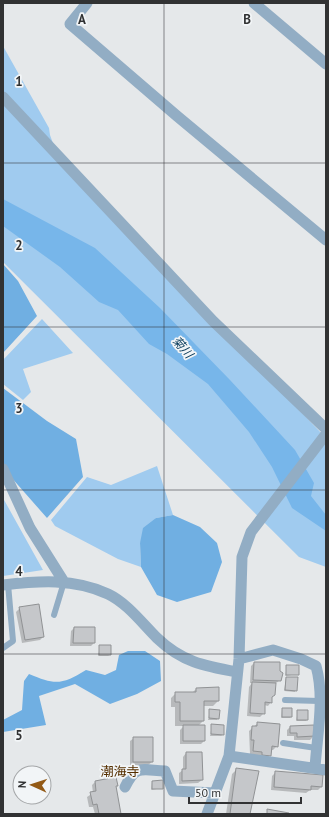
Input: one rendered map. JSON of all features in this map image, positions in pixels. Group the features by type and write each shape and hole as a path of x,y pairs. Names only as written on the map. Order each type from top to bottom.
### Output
{"street":[{"path":"86,3 70,24 177,116 326,240"},
{"path":"254,3 326,64"},
{"path":"3,97 213,321 325,433 256,525 247,540 242,557 239,659 229,756 207,814"},
{"path":"3,469 30,528 64,582"},
{"path":"6,585 41,581 64,582 85,586 108,594 129,609 158,639 176,654 203,666 237,672"},
{"path":"229,756 320,769 316,748 319,677 316,666 301,659 273,650 239,659"},
{"path":"125,787 131,774 137,770 165,771 173,791 215,793"}],"lane":[{"path":"54,615 64,582"},
{"path":"3,648 13,641 6,585"},
{"path":"285,700 319,701"},
{"path":"283,743 316,748"}],"shaded area":[{"path":"3,46 49,128 55,149 203,310 326,438 326,567 299,557 3,262"},
{"path":"3,264 18,281 37,316 3,353"},
{"path":"42,319 73,353 23,369 31,392 23,400 3,384 3,360"},
{"path":"3,388 47,421 76,439 83,477 47,518 3,468"},
{"path":"157,466 173,515 156,518 140,543 141,567 118,559 55,526 51,520 87,477 111,485"},
{"path":"3,498 43,570 3,576"},
{"path":"173,515 200,527 217,543 222,562 211,592 177,602 157,595 141,567 140,543 143,528 156,518"},
{"path":"128,651 145,651 160,661 161,681 137,694 110,704 75,684 39,696 46,725 3,732 3,720 22,710 24,681 29,674 52,682 64,681 86,670 105,675 116,670 119,655"}],"water":[{"name":"菊川","path":"3,199 95,248 160,308 295,450 314,483 311,496 326,515 326,531 292,508 272,467 249,432 208,384 167,354 149,344 118,310 99,302 60,267 3,226"}],"building":[{"path":"39,604 44,637 25,640 19,607"},
{"path":"74,627 95,627 95,643 73,643"},
{"path":"99,645 111,645 111,655 99,655"},
{"path":"254,662 280,662 280,671 283,673 281,681 253,680"},
{"path":"286,665 299,665 299,675 286,675"},
{"path":"286,677 298,677 297,691 285,690"},
{"path":"252,682 276,683 275,695 272,697 272,703 265,702 265,714 250,713"},
{"path":"219,687 219,701 204,701 204,721 180,721 180,702 175,702 175,692 196,692 196,688"},
{"path":"282,708 292,708 292,717 282,717"},
{"path":"209,709 220,710 219,719 209,718"},
{"path":"297,710 308,710 308,720 297,720"},
{"path":"257,722 280,724 278,747 272,746 271,756 262,755 262,752 253,751 254,740 251,740 252,726 257,726"},
{"path":"211,724 224,725 224,735 211,734"},
{"path":"183,725 205,725 205,741 183,741"},
{"path":"314,725 315,736 297,737 297,733 290,733 290,726"},
{"path":"133,737 153,737 153,762 133,762"},
{"path":"186,752 202,752 203,780 182,781 182,769 186,769"},
{"path":"236,768 259,771 250,814 230,814"},
{"path":"275,771 323,775 322,787 311,786 311,790 274,787"},
{"path":"116,777 118,786 116,786 121,814 99,814 97,804 93,805 90,792 96,791 95,781"},
{"path":"163,780 163,789 152,789 152,781"},
{"path":"267,809 289,813 267,814"}],"district":[{"name":"潮海寺","path":"120,771"}]}
